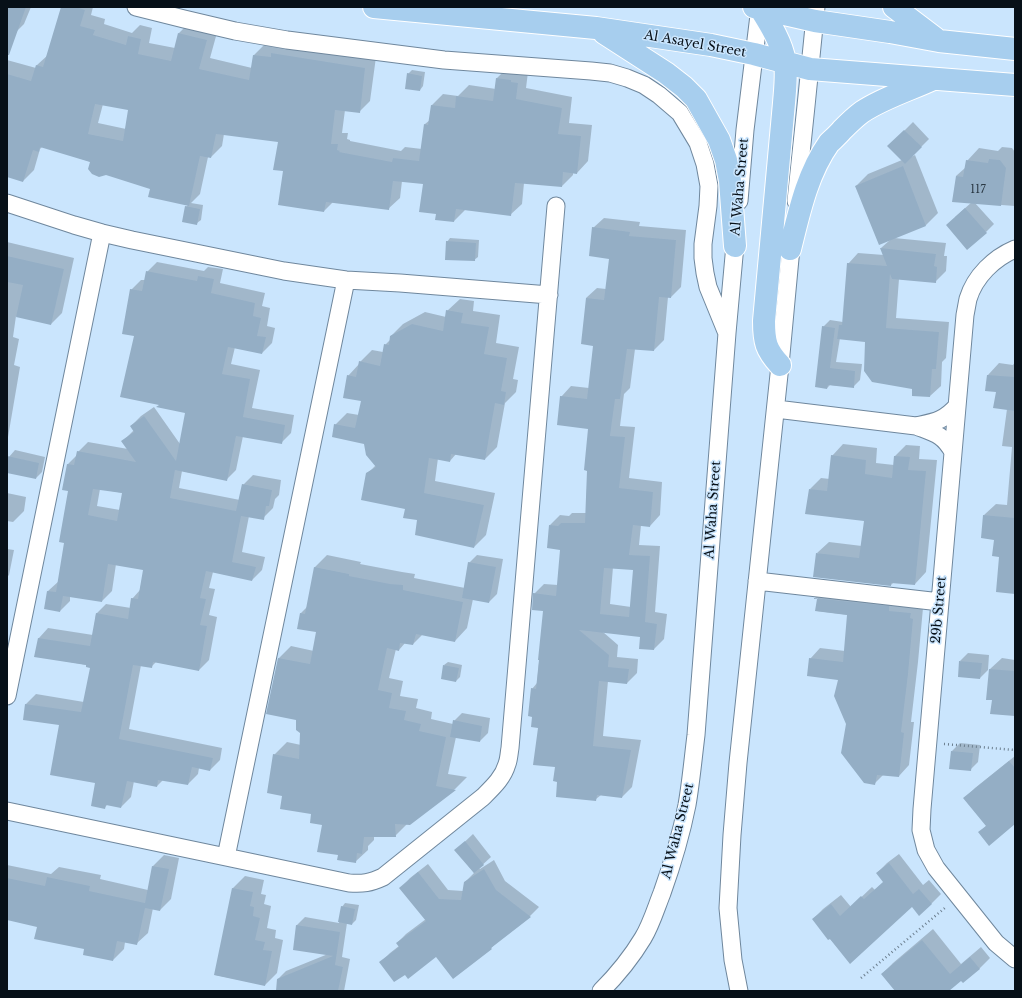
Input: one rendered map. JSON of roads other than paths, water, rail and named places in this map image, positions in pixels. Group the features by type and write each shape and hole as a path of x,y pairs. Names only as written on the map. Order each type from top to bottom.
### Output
{"main road":[{"name":"Al Asayel Street","path":"374,7 596,28 711,45 754,54 810,69 1015,85"},
{"path":"758,7 815,14 890,32 939,41 1015,49"},
{"path":"758,7 776,36 785,62 784,103 764,321 764,336 767,348 773,358 780,365"},
{"path":"894,7 939,41"},
{"path":"786,11 786,28 789,40 801,61 810,69"},
{"path":"596,28 666,73 684,87 696,99 719,140 726,160 730,181 735,246"},
{"path":"790,248 803,198 811,176 819,159 830,143 849,123 863,112 934,79"}],"street":[{"path":"136,7 184,20 287,40 444,60 610,73 644,85 660,95 680,113 698,143 705,164 709,186 703,244 704,273 708,287 727,333"},
{"name":"Al Waha Street","path":"601,991 629,959 643,938 657,907 669,874 687,805 696,735 727,333 745,130 758,7"},
{"path":"739,991 733,960 728,908 734,799 776,409 790,248 815,14"},
{"path":"7,203 102,233 284,271 346,280 549,295"},
{"path":"7,811 349,883 360,884 372,882 383,877 483,797 493,786 502,776 508,763 510,748 556,206"},
{"path":"7,696 102,233"},
{"name":"29b Street","path":"1015,244 986,268 976,282 969,298 965,315 921,830 926,850 936,868 996,943 1015,960"},
{"path":"226,856 346,280"},
{"path":"916,426 942,419 957,406"},
{"path":"776,409 916,426 937,434 944,439 953,452"},
{"path":"757,581 940,602"}]}
